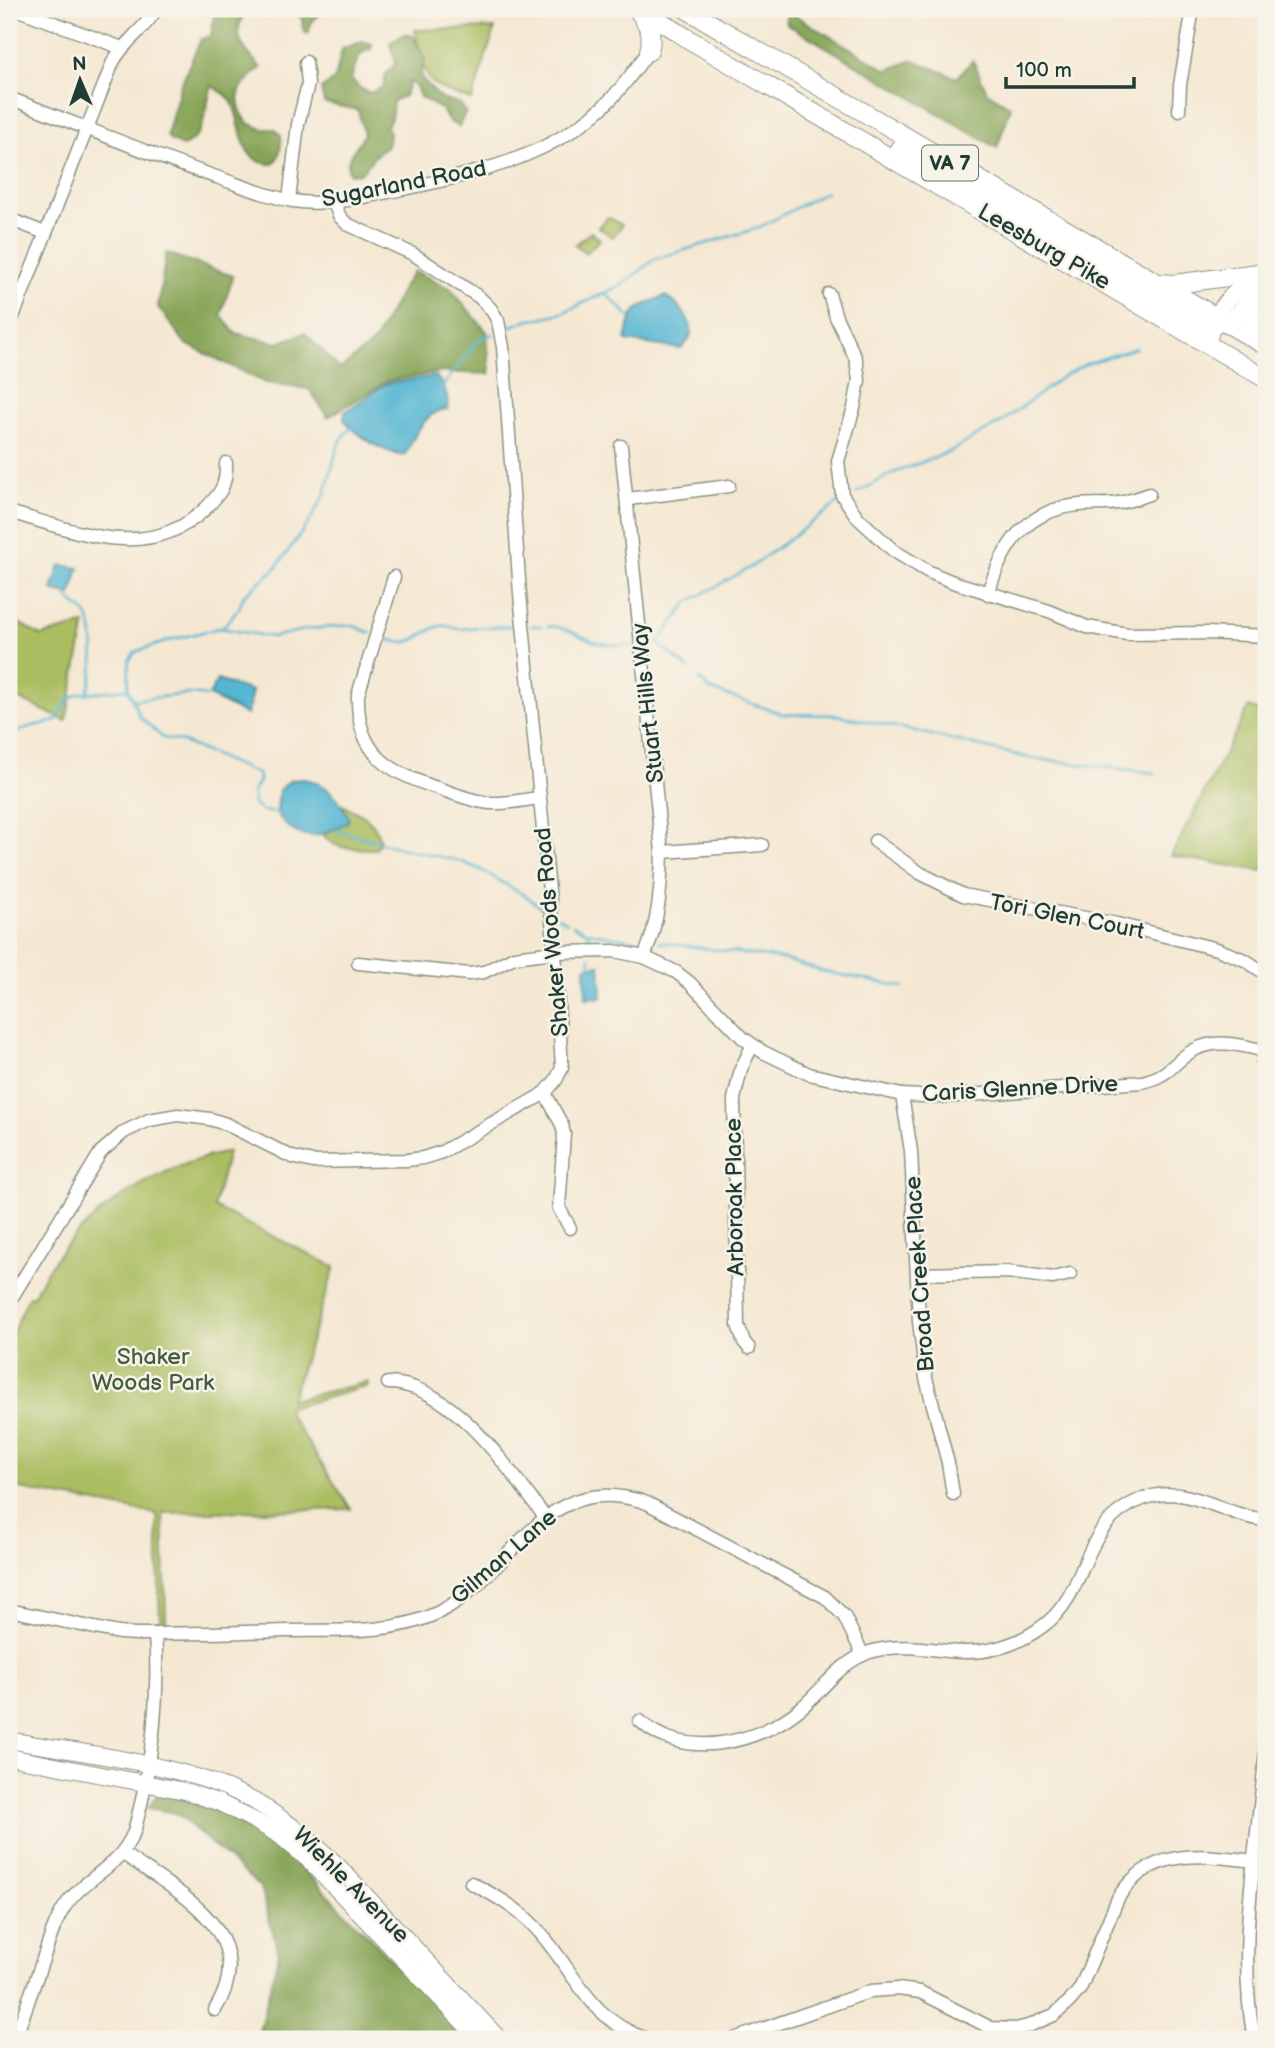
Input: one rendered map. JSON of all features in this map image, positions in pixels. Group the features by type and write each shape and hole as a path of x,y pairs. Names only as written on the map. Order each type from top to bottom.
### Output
{"highway":[{"name":"Leesburg Pike","path":"639,9 764,84 1216,328 1266,343"},
{"path":"639,9 650,30 652,40 649,51"},
{"name":"Leesburg Pike","path":"686,9 1156,283 1216,328 1266,379"},
{"path":"649,51 667,40 690,40"},
{"path":"1156,283 1174,284 1266,273"},
{"path":"1261,291 1250,309 1251,320 1266,343"}],"main road":[{"path":"1216,328 1239,288 1266,273"},
{"path":"1216,328 1261,291"},
{"name":"Wiehle Avenue","path":"9,1740 148,1774 220,1803 257,1822 287,1842 316,1867 479,2039"},
{"name":"Wiehle Avenue","path":"9,1756 203,1779 237,1792 267,1809 301,1833 338,1866 499,2039"}],"street":[{"path":"16,9 121,48"},
{"path":"9,326 113,62 121,48 156,9"},
{"path":"1180,110 1180,85 1193,9"},
{"name":"Sugarland Road","path":"9,99 185,167 289,200 333,201 464,176 509,163 536,151 564,136 600,109 617,93 649,51"},
{"path":"289,200 298,124 308,84 306,62"},
{"name":"Shaker Woods Road","path":"333,201 342,220 413,254 462,285 487,304 498,321 503,347 520,594 555,952 562,1059 562,1068 545,1093"},
{"path":"9,219 45,233"},
{"path":"829,294 836,317 856,359 859,380 854,408 838,461 842,495 858,518 894,551 929,572 988,594 1049,611 1087,627 1126,634 1207,632 1266,636"},
{"name":"Stuart Hills Way","path":"621,446 663,852 661,897 652,939 644,957"},
{"path":"9,512 106,539 131,541 156,536 180,528 218,497 227,479 226,463"},
{"path":"628,499 729,486"},
{"path":"988,594 996,566 1005,550 1026,525 1059,508 1122,503 1149,494"},
{"path":"394,577 358,695 357,713 367,744 390,769 409,779 452,793 489,803 539,798"},
{"name":"Tori Glen Court","path":"875,841 920,873 964,895 1117,924 1217,949 1245,960 1266,974"},
{"path":"663,852 762,845"},
{"name":"Caris Glenne Drive","path":"358,963 469,974 484,972 518,956 555,952 603,950 644,957 676,972 690,983 752,1046 809,1074 902,1095 943,1097 1142,1082 1168,1073 1193,1051 1212,1044 1234,1043 1266,1048"},
{"name":"Arboroak Place","path":"749,1348 738,1325 733,1113 736,1084 752,1046"},
{"path":"1266,1048 1263,1063 1266,1084"},
{"path":"9,1302 101,1152 124,1132 149,1120 178,1115 210,1119 292,1157 313,1162 407,1160 442,1152 545,1093 564,1134 559,1208 570,1228"},
{"name":"Broad Creek Place","path":"902,1095 911,1151 919,1321 926,1378 953,1493"},
{"path":"918,1274 1007,1272 1053,1278 1070,1274"},
{"path":"388,1383 417,1387 467,1424 486,1443 545,1517"},
{"path":"640,1721 657,1734 681,1742 712,1743 748,1737 769,1729 799,1710 842,1667 863,1655 899,1647 951,1652 989,1651 1017,1643 1057,1614 1072,1594 1099,1531 1123,1508 1146,1498 1165,1494 1192,1496 1236,1515 1266,1520"},
{"name":"Gilman Lane","path":"9,1610 119,1633 405,1625 440,1612 462,1597 545,1517 563,1506 591,1496 618,1496 647,1503 825,1597 844,1616 863,1655"},
{"path":"15,2039 51,1936 63,1910 78,1891 122,1853 134,1832 148,1774 156,1707 155,1634"},
{"path":"1254,2039 1247,1995 1247,1969 1254,1861 1266,1749"},
{"path":"122,1853 194,1905 215,1924 222,1935 230,1973 224,1995 215,2010"},
{"path":"734,2039 871,1991 898,1989 920,1992 990,2028 1028,2026 1054,2015 1080,1989 1118,1898 1133,1877 1141,1871 1167,1860 1191,1855 1254,1861"},
{"path":"471,1883 506,1902 535,1927 594,2006 620,2027 647,2039"}],"green space":[{"path":"215,9 248,9 239,26 240,40 261,68 243,86 238,99 239,106 248,123 262,129 274,129 281,135 280,151 273,164 263,163 249,153 232,102 212,86 196,136 182,146 170,140 167,135 181,84 201,39 211,36"},
{"path":"294,9 321,9 312,21 308,34 303,31 302,19"},
{"path":"785,9 797,9 796,16 887,70 913,60 957,78 973,60 987,92 1011,107 997,148 787,24"},
{"path":"495,28 472,100 443,90 428,77 415,30"},
{"path":"404,34 413,36 425,59 421,73 423,80 441,99 460,104 466,112 459,126 453,124 443,110 420,97 416,87 410,82 404,96 393,101 391,118 386,128 390,131 387,146 379,151 360,173 350,174 349,158 364,134 358,110 324,103 321,89 335,79 342,49 362,41 372,44 371,49 360,56 351,79 361,89 370,93 381,88 386,73 395,62 390,43"},
{"path":"608,217 622,225 613,237 598,227"},
{"path":"591,232 600,239 586,253 575,245"},
{"path":"166,253 233,276 221,315 235,333 278,343 305,333 340,369 374,342 414,271 450,288 487,332 490,374 441,372 388,381 328,417 309,389 266,383 186,344 158,307"},
{"path":"9,623 19,623 41,636 85,624 66,721 9,694"},
{"path":"1249,707 1266,715 1266,863 1262,871 1171,856"},
{"path":"342,805 361,815 375,827 380,841 376,849 347,848 333,844 324,835 348,821"},
{"name":"Shaker Woods Park","path":"228,1152 214,1207 335,1267 291,1400 368,1382 369,1386 289,1408 287,1411 351,1509 163,1513 166,1622 160,1622 157,1514 9,1487 9,1341 29,1296 33,1297 48,1270 89,1222 141,1185 198,1160"},
{"path":"159,1792 216,1809 271,1840 304,1870 468,2039 257,2039 279,1953 260,1887 177,1813 148,1808"}],"water":[{"path":"665,296 674,302 690,323 691,334 686,344 681,349 626,341 630,321 636,311"},
{"path":"436,376 447,395 448,409 432,414 426,420 404,456 371,443 344,420 345,412 385,384"},
{"path":"60,565 79,568 71,595 52,590"},
{"path":"217,680 252,691 247,715 209,696"},
{"path":"303,779 318,783 331,792 345,811 348,821 319,835 301,834 284,823 277,813 279,790 291,780"},
{"path":"600,965 602,997 586,998 585,967"}],"waterway":[{"path":"507,328 562,313 622,285 655,259 758,228 826,192"},
{"path":"605,293 630,317"},
{"path":"443,386 478,340 493,334"},
{"path":"857,493 893,473 949,452 1003,421 1062,377 1086,364 1136,348"},
{"path":"222,628 239,608 244,595 275,569 310,521 325,494 337,449 344,435 353,427"},
{"path":"658,643 688,602 751,567 841,501"},
{"path":"66,594 71,602 86,614 92,630 93,664 87,692"},
{"path":"9,738 27,728 56,721 68,700 78,694 128,689 129,661 135,652 171,640 219,628 273,637 309,629 351,625 371,633"},
{"path":"385,638 408,642 443,626 461,629 515,626"},
{"path":"531,626 541,626"},
{"path":"548,626 601,643 636,645"},
{"path":"658,643 689,669"},
{"path":"650,644 658,643"},
{"path":"699,679 711,690 783,714 836,715 1029,758 1155,773"},
{"path":"129,691 140,717 163,738 183,742 258,774 259,781 253,790 253,804 262,811 277,813"},
{"path":"133,700 189,694 209,696"},
{"path":"336,830 460,861 526,896 543,909"},
{"path":"558,917 567,922"},
{"path":"573,925 588,932 639,941"},
{"path":"588,932 589,943"},
{"path":"660,942 782,959 821,971 904,987"},
{"path":"590,957 591,966"}]}
